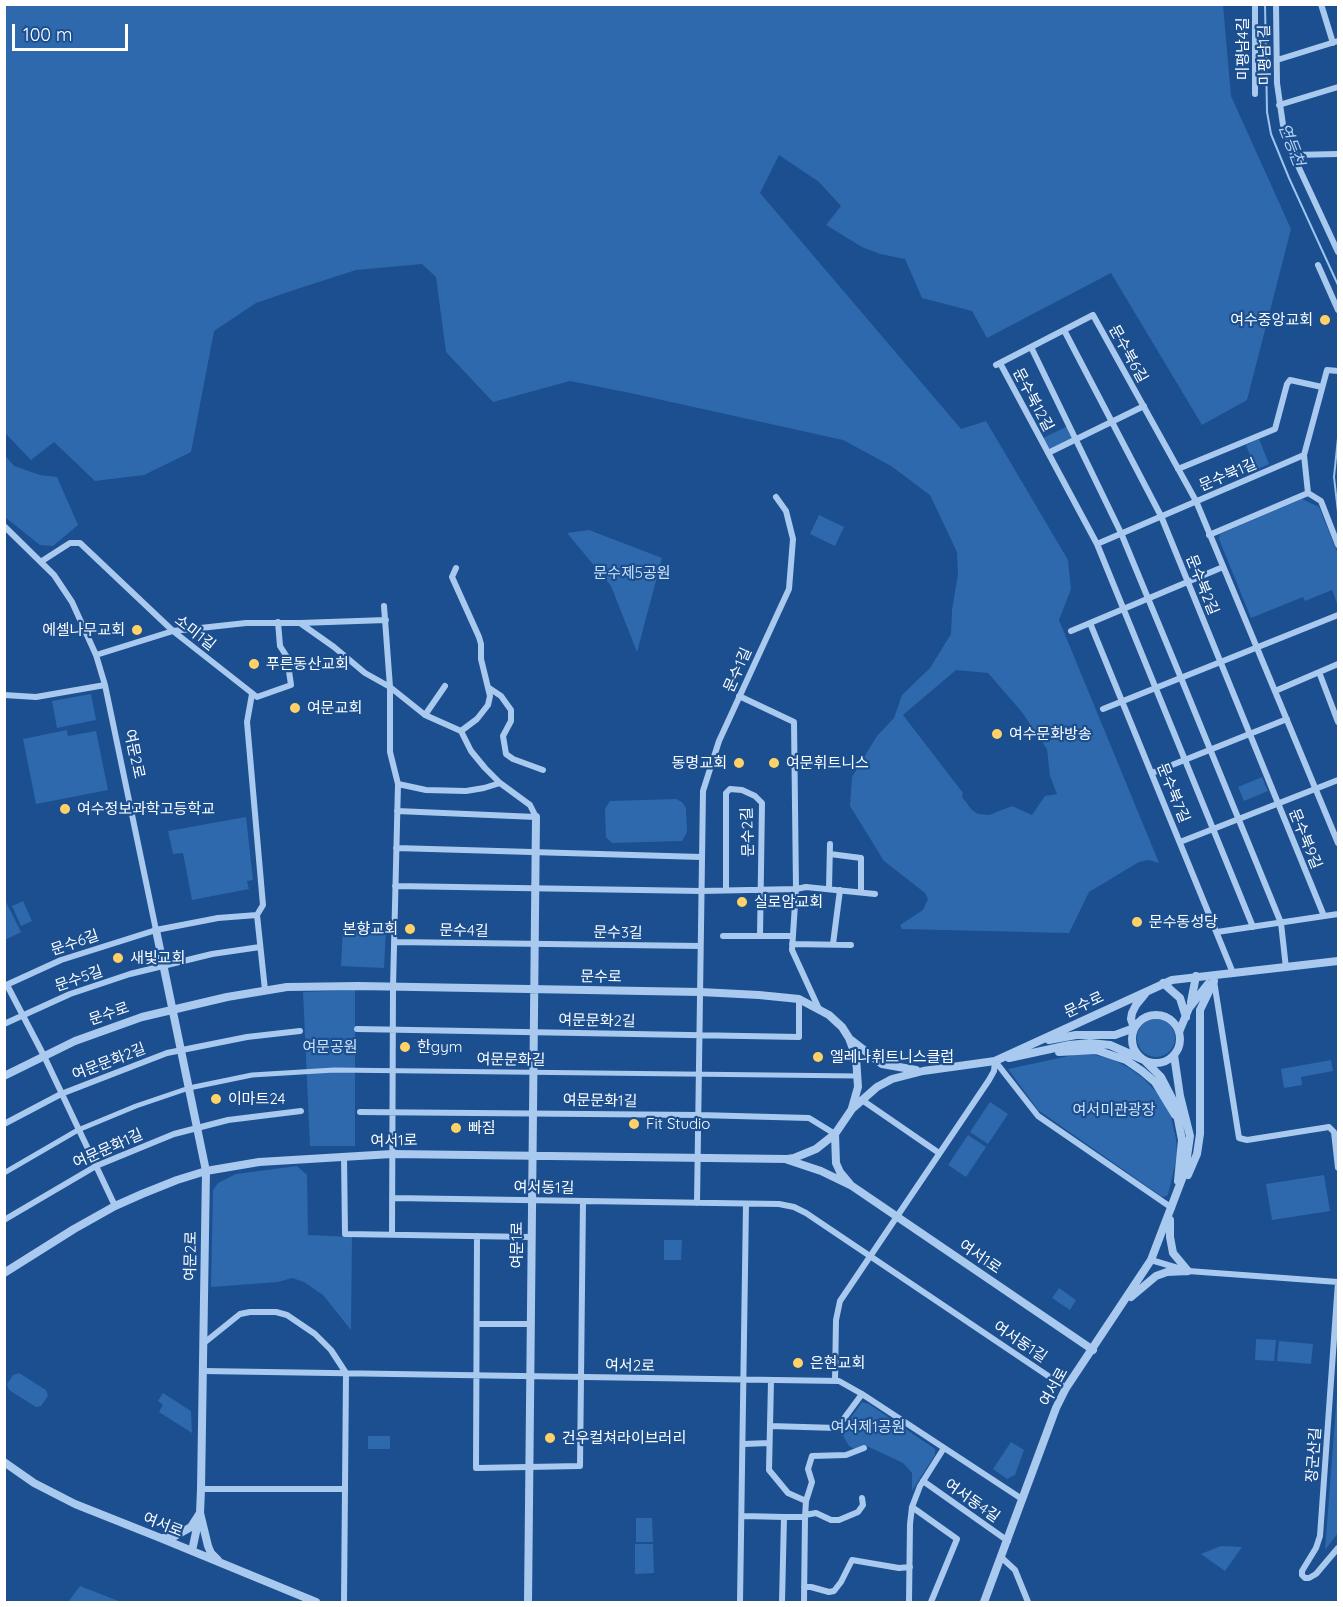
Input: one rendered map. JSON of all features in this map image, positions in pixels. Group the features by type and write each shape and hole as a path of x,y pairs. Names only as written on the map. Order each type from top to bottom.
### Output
{"street":[{"name":"미평남4길","path":"1255,4 1255,93"},
{"name":"미평남1길","path":"1276,4 1279,105 1283,125 1293,155 1338,252"},
{"path":"1277,60 1336,42 1321,4"},
{"name":"미평남1길","path":"1279,105 1338,87"},
{"path":"1293,155 1338,154"},
{"path":"1318,265 1338,310"},
{"name":"문수북6길","path":"998,364 1094,315 1196,501 1338,843"},
{"path":"1064,330 1161,516"},
{"name":"문수북12길","path":"1031,347 1076,439"},
{"name":"문수북12길","path":"998,364 1048,453 1143,406"},
{"path":"1308,493 1304,455 1327,370 1338,371"},
{"path":"1178,469 1275,429 1290,380 1322,387"},
{"path":"1076,439 1122,533 1281,923 1286,968"},
{"path":"1048,453 1097,544 1254,927"},
{"name":"문수북1길","path":"1097,544 1304,455"},
{"path":"1209,535 1308,493"},
{"path":"1308,493 1321,501 1338,545"},
{"name":"문수1길","path":"698,1158 702,806 705,785 719,741 789,589 792,539 786,512 776,497"},
{"name":"문수북2길","path":"1161,516 1250,734"},
{"name":"여문2로","path":"4,526 54,574 72,602 96,655 105,685 206,1171 201,1489 200,1514 192,1551"},
{"name":"소미1길","path":"42,561 70,543 80,543 173,631 252,694"},
{"path":"1071,631 1223,567"},
{"path":"456,568 452,577 479,637 481,659 490,698 485,710 476,720 461,730"},
{"path":"384,606 390,687 390,752 398,784 393,987 392,1234"},
{"path":"1103,709 1338,615"},
{"name":"소미1길","path":"173,631 246,623 386,620"},
{"path":"265,990 257,915 263,905 247,722 252,694 258,697 291,685 287,657 280,645 278,622"},
{"path":"300,623 365,673 390,687 425,714 442,724 461,730 473,754 500,783 530,805 536,817 397,811"},
{"name":"문수북7길","path":"1090,623 1217,932 1238,972"},
{"path":"96,655 173,631"},
{"path":"1275,691 1338,664"},
{"path":"1319,672 1338,722"},
{"path":"4,695 36,697 105,685"},
{"path":"425,714 445,686"},
{"path":"489,688 501,696 511,710 511,721 503,736 506,754 513,759 543,770"},
{"path":"739,696 794,722 796,889 792,950 813,991 819,1009"},
{"path":"1152,773 1287,719"},
{"name":"문수북9길","path":"1250,734 1324,916"},
{"path":"1180,842 1338,780"},
{"path":"398,784 426,790 466,791 500,783"},
{"name":"문수2길","path":"726,890 726,793 730,789 746,792 761,802 760,936"},
{"name":"여문1로","path":"528,1602 536,817"},
{"path":"829,889 830,844"},
{"path":"396,848 701,857"},
{"path":"830,854 861,858 861,892"},
{"path":"395,886 700,891 803,887 875,894"},
{"path":"833,944 840,890"},
{"path":"1217,932 1338,914"},
{"path":"156,930 218,918 257,915"},
{"name":"문수6길","path":"6,985 81,953 156,930"},
{"path":"723,936 760,936 851,945"},
{"name":"문수4길","path":"394,942 535,944"},
{"name":"문수3길","path":"535,944 700,946"},
{"path":"164,965 212,954 261,947"},
{"path":"1189,1008 1205,987 1238,972 1338,961"},
{"name":"문수5길","path":"4,1024 70,994 164,965"},
{"name":"문수로","path":"923,1071 995,1060 1163,983 1196,976 1238,972"},
{"path":"995,1060 1070,1045 1100,1044 1124,1050 1144,1060 1160,1062 1167,1060 1174,1055 1179,1044 1179,1032 1189,1008 1196,976"},
{"path":"1214,981 1239,1138 1248,1140 1329,1127 1334,1131 1338,1168"},
{"path":"1173,1207 1197,1154 1200,1134 1200,1010 1214,981"},
{"path":"1163,983 1180,998 1186,1017"},
{"path":"6,985 44,1056 115,1206"},
{"name":"문수로","path":"4,1076 75,1041 101,1031 173,1009 265,990 313,986 700,992 799,999 819,1009 842,1027 856,1057 858,1076 852,1108"},
{"path":"1134,1028 1131,1019 1134,1009 1151,989"},
{"name":"여문문화2길","path":"357,1029 800,1037 799,999"},
{"path":"1179,1032 1171,1020 1157,1014 1143,1018 1134,1028 1132,1036 1134,1049 1161,1077 1175,1104 1180,1125 1181,1156 1173,1207 1171,1246 1173,1253 1188,1271"},
{"path":"1036,1042 1076,1035 1112,1035 1134,1028"},
{"name":"여문문화2길","path":"4,1124 61,1094 118,1070 181,1050 247,1037 300,1031"},
{"path":"849,1038 872,1058 886,1065 923,1071"},
{"path":"1032,1054 1096,1050 1126,1060 1155,1082 1180,1125"},
{"path":"1173,1207 1185,1170 1190,1144 1174,1055"},
{"path":"995,1060 1038,1116 1173,1207"},
{"path":"835,1381 838,1308 896,1216 989,1080 994,1071 995,1060"},
{"name":"여문문화길","path":"4,1173 78,1130 136,1106 189,1088 252,1075 392,1070 858,1076"},
{"path":"852,1186 840,1172 836,1163 836,1134 852,1108 886,1081 923,1071"},
{"path":"862,1100 939,1153"},
{"name":"여문문화1길","path":"4,1220 96,1166 174,1134 248,1116 301,1111"},
{"name":"여문문화1길","path":"360,1112 699,1114 809,1118 836,1134"},
{"name":"여서1로","path":"5,1271 115,1206 177,1180 206,1171 267,1161 392,1154 787,1160 810,1152 836,1134"},
{"path":"344,1156 345,1234 531,1236"},
{"path":"697,1203 698,1158"},
{"path":"787,1160 852,1186"},
{"name":"여서1로","path":"852,1186 1093,1350"},
{"name":"여서동1길","path":"392,1198 746,1204 794,1207 1066,1388"},
{"path":"477,1236 476,1468 580,1466 583,1201"},
{"path":"740,1602 746,1204"},
{"name":"여서로","path":"984,1602 1056,1408 1066,1388 1151,1260 1173,1207"},
{"name":"장군산길","path":"1151,1260 1188,1271 1338,1282 1320,1536 1302,1575 1309,1578 1317,1574 1338,1548"},
{"path":"1124,1303 1156,1276 1167,1272 1188,1271"},
{"path":"204,1343 240,1314 276,1312 294,1319 321,1340 335,1354 346,1374 344,1602"},
{"path":"477,1324 530,1324"},
{"name":"여서2로","path":"203,1371 835,1381 844,1383 862,1394 1022,1499"},
{"path":"771,1381 770,1473 788,1493 806,1501"},
{"path":"770,1426 837,1428 862,1394"},
{"path":"744,1444 769,1443"},
{"path":"804,1602 805,1516 806,1501 812,1482 808,1468 812,1456 846,1455 864,1448"},
{"name":"여서동4길","path":"909,1602 912,1507 923,1481 944,1448"},
{"name":"여서로","path":"4,1462 34,1482 75,1504 316,1602"},
{"name":"여서동4길","path":"923,1481 1008,1541"},
{"path":"201,1489 345,1489"},
{"path":"743,1516 783,1517 815,1513 832,1521 839,1520 858,1512 862,1505 862,1498"},
{"path":"912,1507 957,1539 931,1602"},
{"path":"158,1537 175,1536 191,1527 200,1514"},
{"path":"200,1514 211,1553 223,1565"},
{"path":"782,1602 783,1517"},
{"path":"1002,1558 1015,1570 1028,1602"},
{"path":"804,1587 834,1591 852,1560 899,1568 910,1567"}],"green space":[{"path":"5,4 1223,5 1231,96 1291,229 1247,400 1202,425 1111,273 987,338 972,311 922,298 905,259 880,254 862,247 826,225 841,206 819,182 779,155 760,193 961,429 986,421 1068,560 1071,589 1059,620 1159,863 1149,860 1139,862 1089,892 1069,933 902,929 900,925 923,910 928,899 925,893 884,861 850,806 852,777 877,736 894,718 902,695 930,668 951,634 958,574 957,552 930,495 891,466 843,440 570,381 493,402 446,352 436,277 422,264 356,270 297,289 256,303 214,331 191,452 144,475 95,481 54,442 31,460 5,433","holes":["956,670 988,673 1021,711 1047,749 1050,776 1057,794 1045,796 1032,815 1012,806 989,815 978,814 972,810 962,797 963,793 903,715"]},
{"path":"1068,426 1073,436 1071,439 1051,449 1047,447 1043,438"},
{"path":"1259,439 1269,464 1256,470 1246,445"},
{"path":"4,454 14,466 40,475 57,477 78,525 53,546 40,545 5,517"},
{"path":"1302,499 1319,507 1338,554 1338,606 1332,590 1305,601 1303,597 1251,618 1219,539 1220,534"},
{"path":"819,515 844,527 835,546 810,534"},
{"name":"문수제5공원","path":"589,530 662,558 637,652 611,586 567,533"},
{"path":"91,694 96,720 57,728 52,701"},
{"path":"67,730 68,736 96,731 108,790 36,804 23,739"},
{"path":"1262,777 1268,791 1244,801 1238,787"},
{"path":"676,799 686,808 687,832 682,841 612,843 606,837 605,809 610,801"},
{"path":"246,817 253,880 247,881 249,889 192,900 183,853 173,854 168,831"},
{"path":"23,901 32,921 21,926 12,906"},
{"path":"5,902 21,932 5,940"},
{"path":"343,927 386,929 384,968 341,966"},
{"name":"여문공원","path":"355,990 355,1146 310,1146 303,992"},
{"path":"1156,1019 1169,1025 1175,1038 1169,1051 1156,1057 1143,1051 1137,1038 1143,1025"},
{"name":"여서미관광장","path":"1078,1054 1112,1059 1143,1078 1162,1098 1171,1117 1176,1139 1177,1156 1168,1195 1161,1196 1038,1110 1008,1069"},
{"path":"1331,1060 1333,1071 1301,1077 1302,1085 1284,1088 1281,1069"},
{"path":"990,1102 1008,1114 988,1144 970,1132"},
{"path":"968,1135 986,1147 966,1177 948,1165"},
{"path":"297,1166 307,1175 308,1235 352,1237 351,1330 323,1295 304,1282 292,1278 278,1282 211,1287 213,1190 218,1183 236,1174"},
{"path":"1324,1175 1330,1211 1272,1220 1266,1184"},
{"path":"664,1240 682,1240 681,1260 664,1260"},
{"path":"1059,1288 1076,1300 1070,1310 1052,1298"},
{"path":"1256,1339 1276,1340 1274,1361 1255,1360"},
{"path":"1279,1341 1313,1344 1311,1364 1277,1361"},
{"path":"19,1373 46,1390 48,1396 41,1406 36,1407 9,1390 7,1384 13,1375"},
{"path":"1338,1381 1338,1533 1325,1550"},
{"path":"163,1393 191,1411 192,1433 159,1412 163,1405 158,1401"},
{"name":"여서제1공원","path":"862,1402 869,1404 935,1449 935,1455 912,1491 912,1473 903,1463 867,1446 855,1449 849,1446 841,1432"},
{"path":"368,1436 390,1436 390,1449 368,1449"},
{"path":"1011,1442 1024,1450 1015,1475 1007,1479 993,1469"},
{"path":"636,1518 652,1518 653,1542 636,1542"},
{"path":"635,1544 653,1544 654,1573 635,1574"},
{"path":"1221,1546 1242,1547 1225,1571 1201,1554"},
{"path":"80,1586 121,1602 68,1602"}],"waterway":[{"name":"연등천","path":"1265,4 1267,112 1271,134 1338,285"},
{"name":"연등천","path":"1338,438 1334,477 1338,512"}],"place":[{"name":"여수중앙교회","path":"1325,320"},
{"name":"에셀나무교회","path":"137,630"},
{"name":"푸른동산교회","path":"254,664"},
{"name":"여문교회","path":"295,708"},
{"name":"여수문화방송","path":"997,734"},
{"name":"동명교회","path":"739,763"},
{"name":"여문휘트니스","path":"774,763"},
{"name":"여수정보과학고등학교","path":"65,809"},
{"name":"실로암교회","path":"742,902"},
{"name":"문수동성당","path":"1137,922"},
{"name":"본향교회","path":"410,929"},
{"name":"새빛교회","path":"118,958"},
{"name":"한gym","path":"405,1047"},
{"name":"엘레나휘트니스클럽","path":"818,1057"},
{"name":"이마트24","path":"216,1099"},
{"name":"Fit Studio","path":"634,1124"},
{"name":"빠짐","path":"456,1128"},
{"name":"은현교회","path":"798,1363"},
{"name":"건우컬쳐라이브러리","path":"550,1438"}]}
